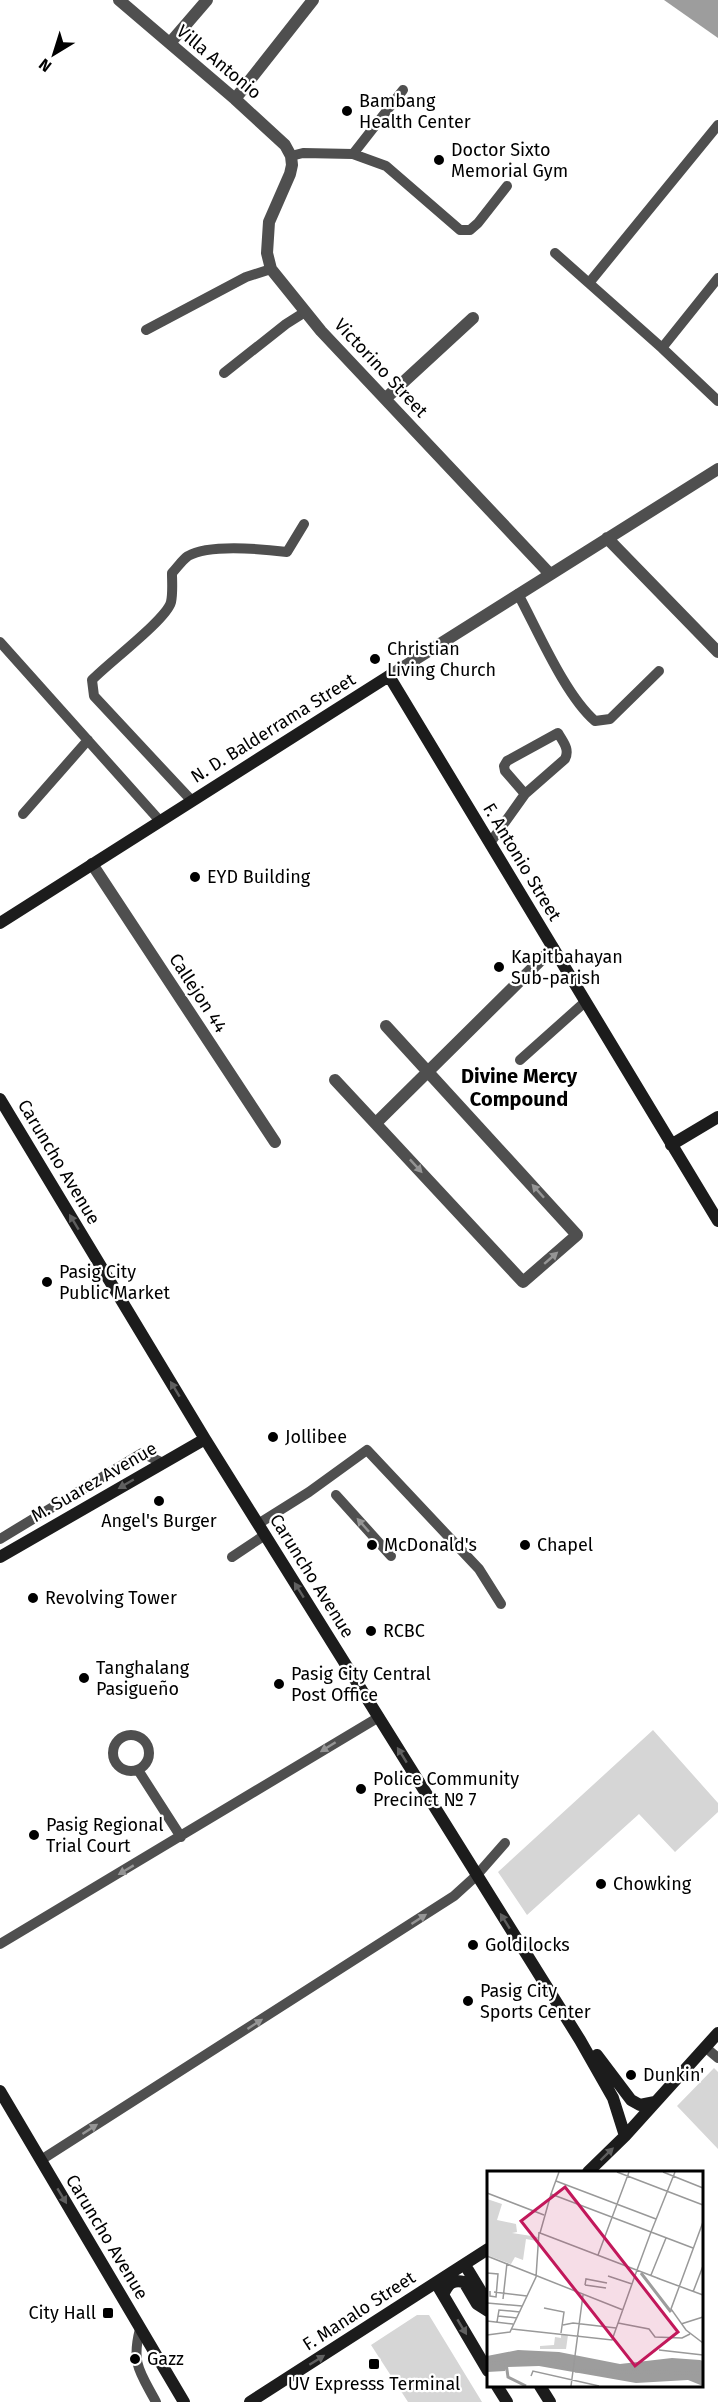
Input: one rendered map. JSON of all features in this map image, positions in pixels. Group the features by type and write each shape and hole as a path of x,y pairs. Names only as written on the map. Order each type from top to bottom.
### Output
{"main road":[{"name":"N. D. Balderrama Street","path":"0,923 389,676"},
{"name":"F. Antonio Street","path":"389,676 718,1221"},
{"name":"Caruncho Avenue","path":"0,1099 205,1439 476,1876 572,2026 613,2098 626,2136"},
{"path":"671,1145 718,1117"},
{"name":"M. Suarez Avenue","path":"0,1557 205,1439"},
{"path":"572,2026 585,2037 626,2096 640,2105 655,2102"},
{"path":"589,2171 626,2136 718,2033"},
{"name":"Caruncho Avenue","path":"0,2091 183,2402"},
{"name":"F. Manalo Street","path":"250,2402 487,2250"},
{"path":"465,2265 487,2300"},
{"path":"443,2294 451,2282 464,2282 477,2304 487,2310"},
{"path":"436,2283 487,2368"},
{"path":"498,2387 507,2402"},
{"path":"541,2387 550,2402"}],"street":[{"name":"Villa Antonio","path":"119,0 276,135 291,156"},
{"path":"170,44 207,0"},
{"path":"235,99 313,0"},
{"path":"271,269 267,253 269,222 290,174 291,156"},
{"name":"Victorino Street","path":"271,269 305,312 550,574"},
{"path":"385,399 473,318"},
{"name":"N. D. Balderrama Street","path":"389,676 718,469"},
{"path":"607,538 718,652"},
{"name":"Callejon 44","path":"92,864 275,1142"},
{"path":"376,1123 553,948"},
{"path":"335,1080 523,1282 577,1235 386,1026"}],"lane":[{"path":"353,154 403,90"},
{"path":"589,283 718,125"},
{"path":"291,156 303,153 353,154 386,166 460,230 470,230 478,223 507,186"},
{"path":"555,253 718,401"},
{"path":"146,330 246,277 271,269"},
{"path":"662,348 718,278"},
{"path":"224,373 286,324 305,312"},
{"path":"192,801 94,696 92,680 156,622 171,604 172,573 188,556 211,549 287,552 304,525"},
{"path":"518,594 567,686 585,712 595,721 610,719 658,672"},
{"path":"0,642 160,821"},
{"path":"490,843 525,794 565,759 567,748 558,733 507,761 504,766 505,771 525,794"},
{"path":"22,814 88,740"},
{"path":"520,1060 585,1002"},
{"path":"232,1557 309,1492 367,1450 479,1569 501,1604"},
{"path":"0,1539 142,1453 163,1463"},
{"path":"59,1523 73,1495"},
{"path":"336,1495 390,1556"},
{"path":"0,1944 379,1717"},
{"path":"138,1770 181,1836"},
{"path":"41,2160 454,1896 476,1876 505,1843"},
{"path":"705,2047 718,2058"},
{"path":"140,2329 135,2348 137,2364 156,2402"}],"shaded area":[{"path":"664,0 718,0 718,38"},
{"path":"653,1730 718,1803 718,1812 675,1852 639,1814 527,1915 498,1872"},
{"path":"714,2068 718,2072 718,2149 677,2106"},
{"path":"417,2315 429,2315 482,2402 408,2402 371,2345"}],"place":[{"name":"Bambang Health Center","path":"347,111"},
{"name":"Doctor Sixto Memorial Gym","path":"439,160"},
{"name":"Christian Living Church","path":"375,659"},
{"name":"EYD Building","path":"195,877"},
{"name":"Kapitbahayan Sub-parish","path":"499,967"},
{"name":"Pasig City Public Market","path":"47,1282"},
{"name":"Jollibee","path":"273,1437"},
{"name":"Angel's Burger","path":"159,1501"},
{"name":"McDonald's","path":"372,1545"},
{"name":"Chapel","path":"525,1545"},
{"name":"Revolving Tower","path":"33,1598"},
{"name":"RCBC","path":"371,1631"},
{"name":"Tanghalang Pasigueño","path":"84,1678"},
{"name":"Pasig City Central Post Office","path":"279,1684"},
{"name":"Police Community Precinct № 7","path":"361,1789"},
{"name":"Pasig Regional Trial Court","path":"34,1835"},
{"name":"Chowking","path":"601,1884"},
{"name":"Goldilocks","path":"473,1945"},
{"name":"Pasig City Sports Center","path":"468,2001"},
{"name":"Dunkin'","path":"631,2075"},
{"name":"City Hall","path":"108,2313"},
{"name":"Gazz","path":"135,2359"},
{"name":"UV Expresss Terminal","path":"374,2364"}],"district":[{"name":"Divine Mercy Compound","path":"519,1088"}]}
